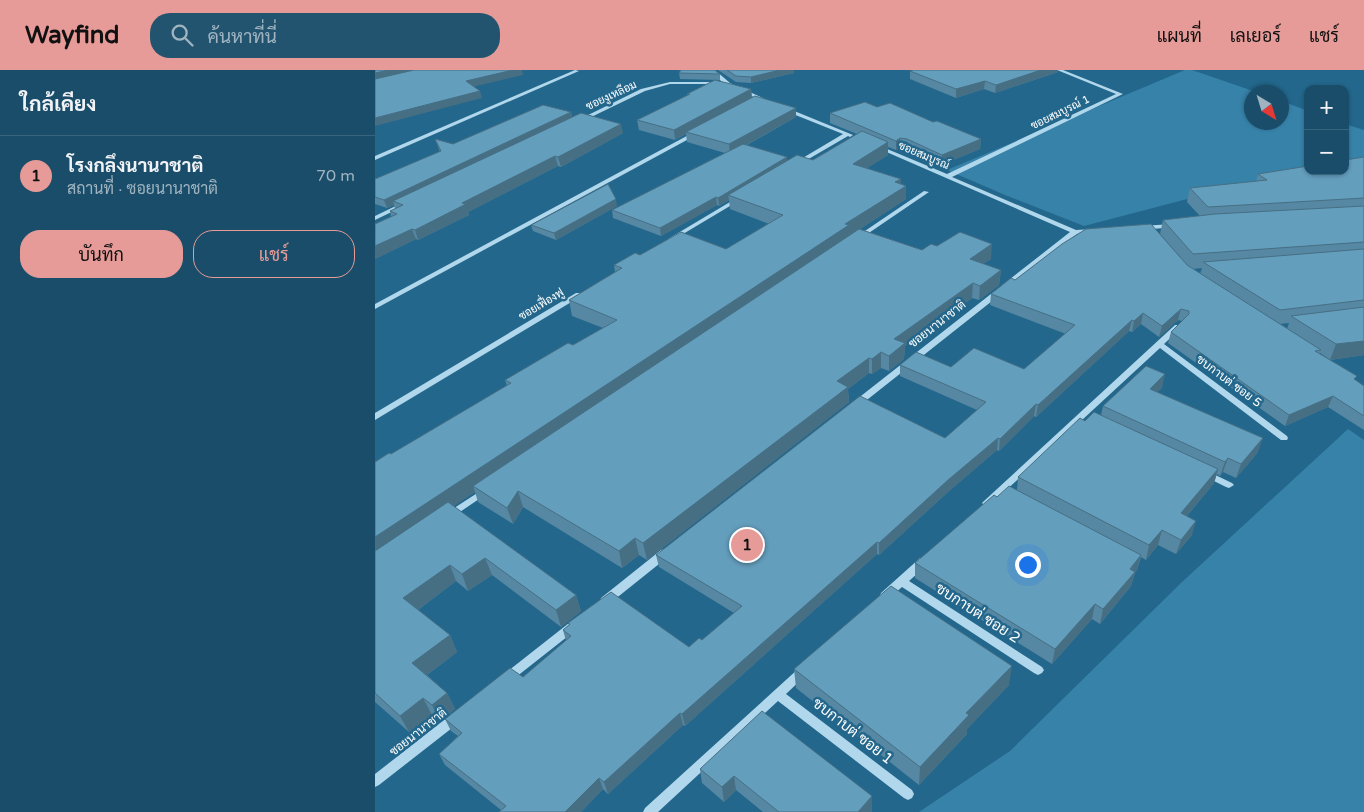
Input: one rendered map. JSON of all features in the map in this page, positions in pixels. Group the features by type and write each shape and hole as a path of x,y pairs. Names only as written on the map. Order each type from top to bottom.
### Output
{"street":[{"path":"712,70 728,84 769,102"},
{"name":"ซอยสมบูรณ์ 1","path":"948,176 1120,94 1059,70"},
{"path":"375,158 577,71"},
{"name":"ซอยงูเหลือม","path":"571,124 643,90 670,83 701,82 728,84"},
{"path":"751,103 760,99"},
{"path":"777,106 856,138"},
{"path":"375,307 699,132"},
{"path":"788,169 847,134"},
{"name":"ซอยสมบูรณ์","path":"875,145 1075,232"},
{"path":"853,241 926,192"},
{"path":"661,245 746,195"},
{"path":"375,218 411,201"},
{"path":"1131,228 1179,226"},
{"path":"1149,228 1156,235"},
{"path":"1075,232 1103,230"},
{"name":"ซอยนานาชาติ","path":"849,409 1075,232"},
{"name":"ซอยเฟื่องฟู","path":"375,417 585,291"},
{"path":"979,510 1004,492 1086,418 1181,324"},
{"name":"ชบกาบต่ ซอย 5","path":"1159,344 1285,438"},
{"path":"1195,468 1229,485"},
{"path":"440,521 497,483"},
{"path":"601,604 671,549"},
{"path":"879,601 929,555"},
{"name":"ชบกาบต่ ซอย 2","path":"901,581 1039,670"},
{"path":"499,684 577,623"},
{"path":"649,812 807,668"},
{"name":"ชบกาบต่ ซอย 1","path":"779,694 908,794"},
{"name":"ซอยนานาชาติ","path":"375,782 468,708"}],"shaded area":[{"path":"1185,70 1192,70 1244,88 1244,130 1289,130 1289,104 1304,109 1304,172 1210,193 1084,226 947,170"},
{"path":"1349,125 1364,130 1364,166 1349,168"},
{"path":"1348,429 1364,440 1364,812 919,812 1010,751 1182,582"}],"building":[{"path":"375,70 389,70 375,73"},
{"path":"414,70 513,70 466,81 480,91 375,118 375,79"},
{"path":"681,70 714,70 720,74 679,73"},
{"path":"727,70 780,70 751,77 736,76"},
{"path":"1041,70 996,85 985,81 956,89 910,71"},
{"path":"715,80 751,89 674,130 637,120 690,94 687,94"},
{"path":"755,96 796,108 729,144 686,132"},
{"path":"865,102 877,107 890,103 933,122 937,121 981,139 942,155 907,139 900,138 896,141 830,113"},
{"path":"543,105 571,112 384,200 375,197 375,179 441,151 435,139 453,144"},
{"path":"581,113 621,124 558,157 555,156 462,203 466,204 415,230 412,229 375,246 375,224 397,214 390,211 403,205 393,201"},
{"path":"862,131 888,142 853,164 901,179 895,182 906,186 845,224 849,225 375,537 375,462 511,383 505,380 568,343 573,345 617,320 569,300 622,268 614,265 635,253 640,255 681,232 726,249 783,215 728,195 797,155 813,160"},
{"path":"743,144 787,157 718,198 716,197 660,228 612,210"},
{"path":"1364,157 1364,198 1208,207 1190,188 1267,180 1258,174 1304,167 1304,175 1349,175 1349,159"},
{"path":"608,184 616,199 554,233 531,225"},
{"path":"1364,206 1364,242 1193,254 1163,220 1215,214"},
{"path":"1151,224 1187,265 1321,350 1315,351 1357,376 1354,379 1364,386 1364,416 1333,396 1289,415 1171,332 1189,314 1189,311 1181,309 1162,326 1143,313 1134,321 1132,320 1038,405 1036,404 1000,439 998,438 948,480 879,543 877,542 682,714 680,713 604,782 599,778 565,812 499,812 506,806 439,754 462,733 445,719 510,668 523,677 571,636 563,630 570,624 568,623 611,592 689,647 699,638 702,640 742,606 656,555 860,396 945,438 986,402 900,365 916,352 951,367 974,348 1024,369 1075,325 991,294 1011,278 1015,280 1062,244 1086,229"},
{"path":"859,229 922,250 931,244 937,246 960,232 992,244 970,259 1001,270 980,286 973,283 894,339 905,343 889,356 881,352 872,359 869,358 837,381 848,387 643,543 635,538 619,551 518,491 507,508 473,486"},
{"path":"1364,249 1364,300 1280,310 1203,262"},
{"path":"1364,307 1364,341 1336,344 1291,316"},
{"path":"1146,366 1165,374 1150,389 1263,438 1241,464 1228,458 1225,462 1103,406"},
{"path":"1094,412 1218,469 1181,513 1196,521 1181,540 1162,530 1149,545 1018,477 1080,418 1085,421"},
{"path":"1009,486 1141,555 1130,569 1135,572 1103,609 1095,604 1055,649 915,563 994,495 997,497"},
{"path":"448,502 576,595 556,610 485,558 462,574 450,565 403,598 450,635 412,663 447,693 432,705 423,698 400,716 375,693 375,551"},
{"path":"891,586 1012,666 966,713 969,715 920,767 794,669"},
{"path":"762,711 872,796 858,812 779,812 734,776 722,787 700,769"}],"place":[{"name":"โรงกลึงนานาชาติ","path":"747,545"}]}
